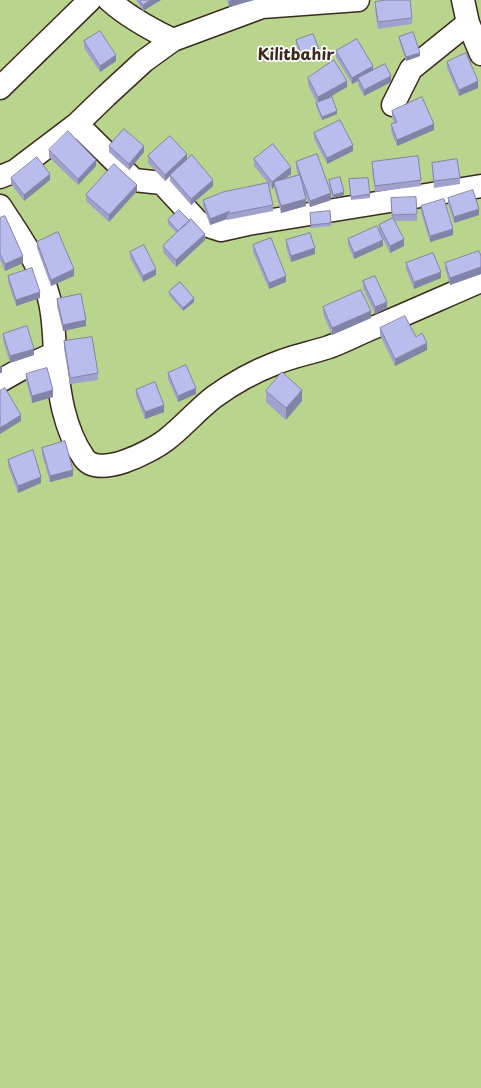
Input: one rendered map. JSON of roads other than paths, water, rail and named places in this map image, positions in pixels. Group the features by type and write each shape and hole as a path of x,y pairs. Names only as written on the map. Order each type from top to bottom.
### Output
{"street":[{"path":"0,88 90,0"},
{"path":"110,0 118,8 144,25 172,40"},
{"path":"0,177 15,171 77,124 144,61 172,40 262,7 358,0"},
{"path":"463,0 468,23 481,54"},
{"path":"476,0 481,2"},
{"path":"393,105 411,69 468,23"},
{"path":"77,124 134,180 162,183 199,223 221,230 248,224 481,186"},
{"path":"0,206 24,242 39,269 49,296 54,320 55,353 62,405 67,424 83,456 88,462 96,466 103,466 129,460 148,451 165,441 214,397 268,366 329,347 481,281"},
{"path":"0,381 55,353"}],"district":[{"name":"Kilitbahir","path":"296,56"}]}
